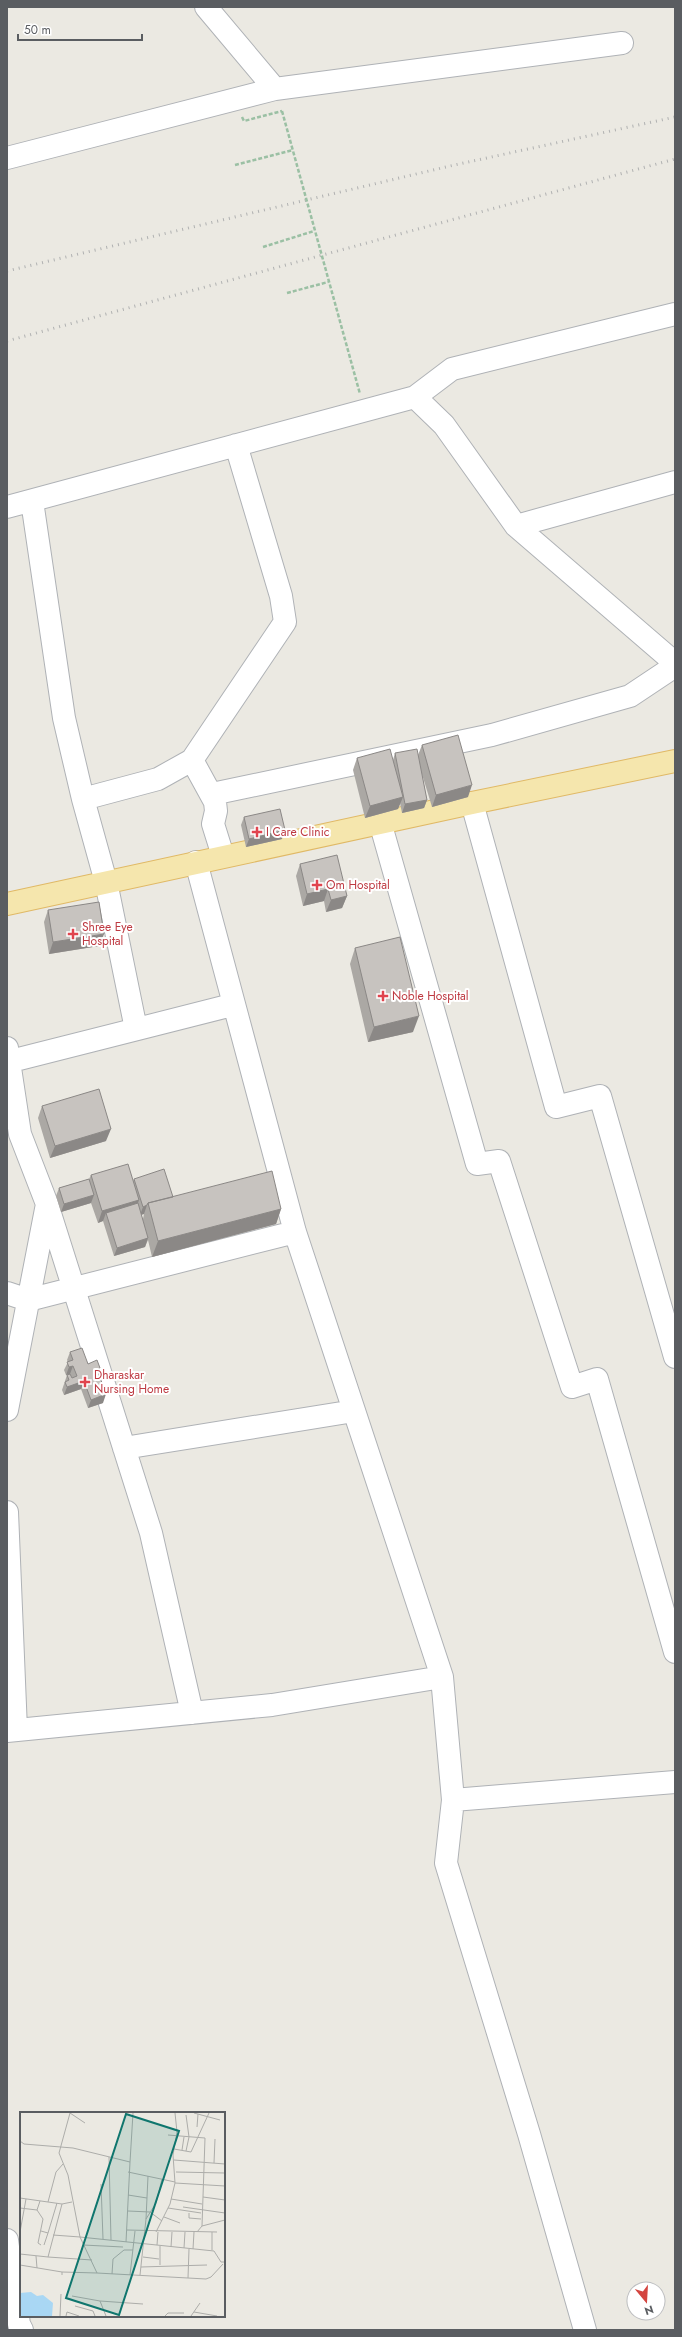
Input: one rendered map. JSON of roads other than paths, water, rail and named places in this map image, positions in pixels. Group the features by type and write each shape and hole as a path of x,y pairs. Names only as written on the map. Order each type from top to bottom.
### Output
{"main road":[{"path":"7,904 472,802 675,761"}],"street":[{"path":"206,7 275,89"},
{"path":"7,158 275,89 622,43"},
{"path":"7,507 415,397 452,370 675,314"},
{"path":"212,794 492,735 630,696 675,665 516,526 444,425 415,397"},
{"path":"83,799 158,778 192,760 285,622 281,596 236,445"},
{"path":"516,526 675,482"},
{"path":"32,500 64,718 83,799 106,882 136,1029"},
{"path":"192,760 212,794 216,811 213,824 223,856"},
{"path":"472,802 556,1107 600,1096 675,1357"},
{"path":"380,822 477,1164 499,1161 572,1387 597,1379 675,1652"},
{"path":"196,862 232,1005 295,1232 442,1677 453,1800 446,1863 529,2134 584,2330"},
{"path":"192,1713 151,1533 47,1204 20,1134 8,1057 136,1029 232,1005"},
{"path":"7,1410 47,1204"},
{"path":"7,1293 28,1300 295,1232"},
{"path":"124,1448 354,1411"},
{"path":"7,1512 11,1730 272,1705 442,1677"},
{"path":"453,1800 675,1782"},
{"path":"7,2240 13,2263 19,2324 22,2330"}],"railway":[{"path":"7,271 450,166 675,117"},
{"path":"7,341 675,159"}],"place":[{"name":"I Care Clinic","path":"257,832"},
{"name":"Om Hospital","path":"317,885"},
{"name":"Shree Eye Hospital","path":"73,934"},
{"name":"Noble Hospital","path":"383,996"},
{"name":"Dharaskar Nursing Home","path":"85,1382"}]}
